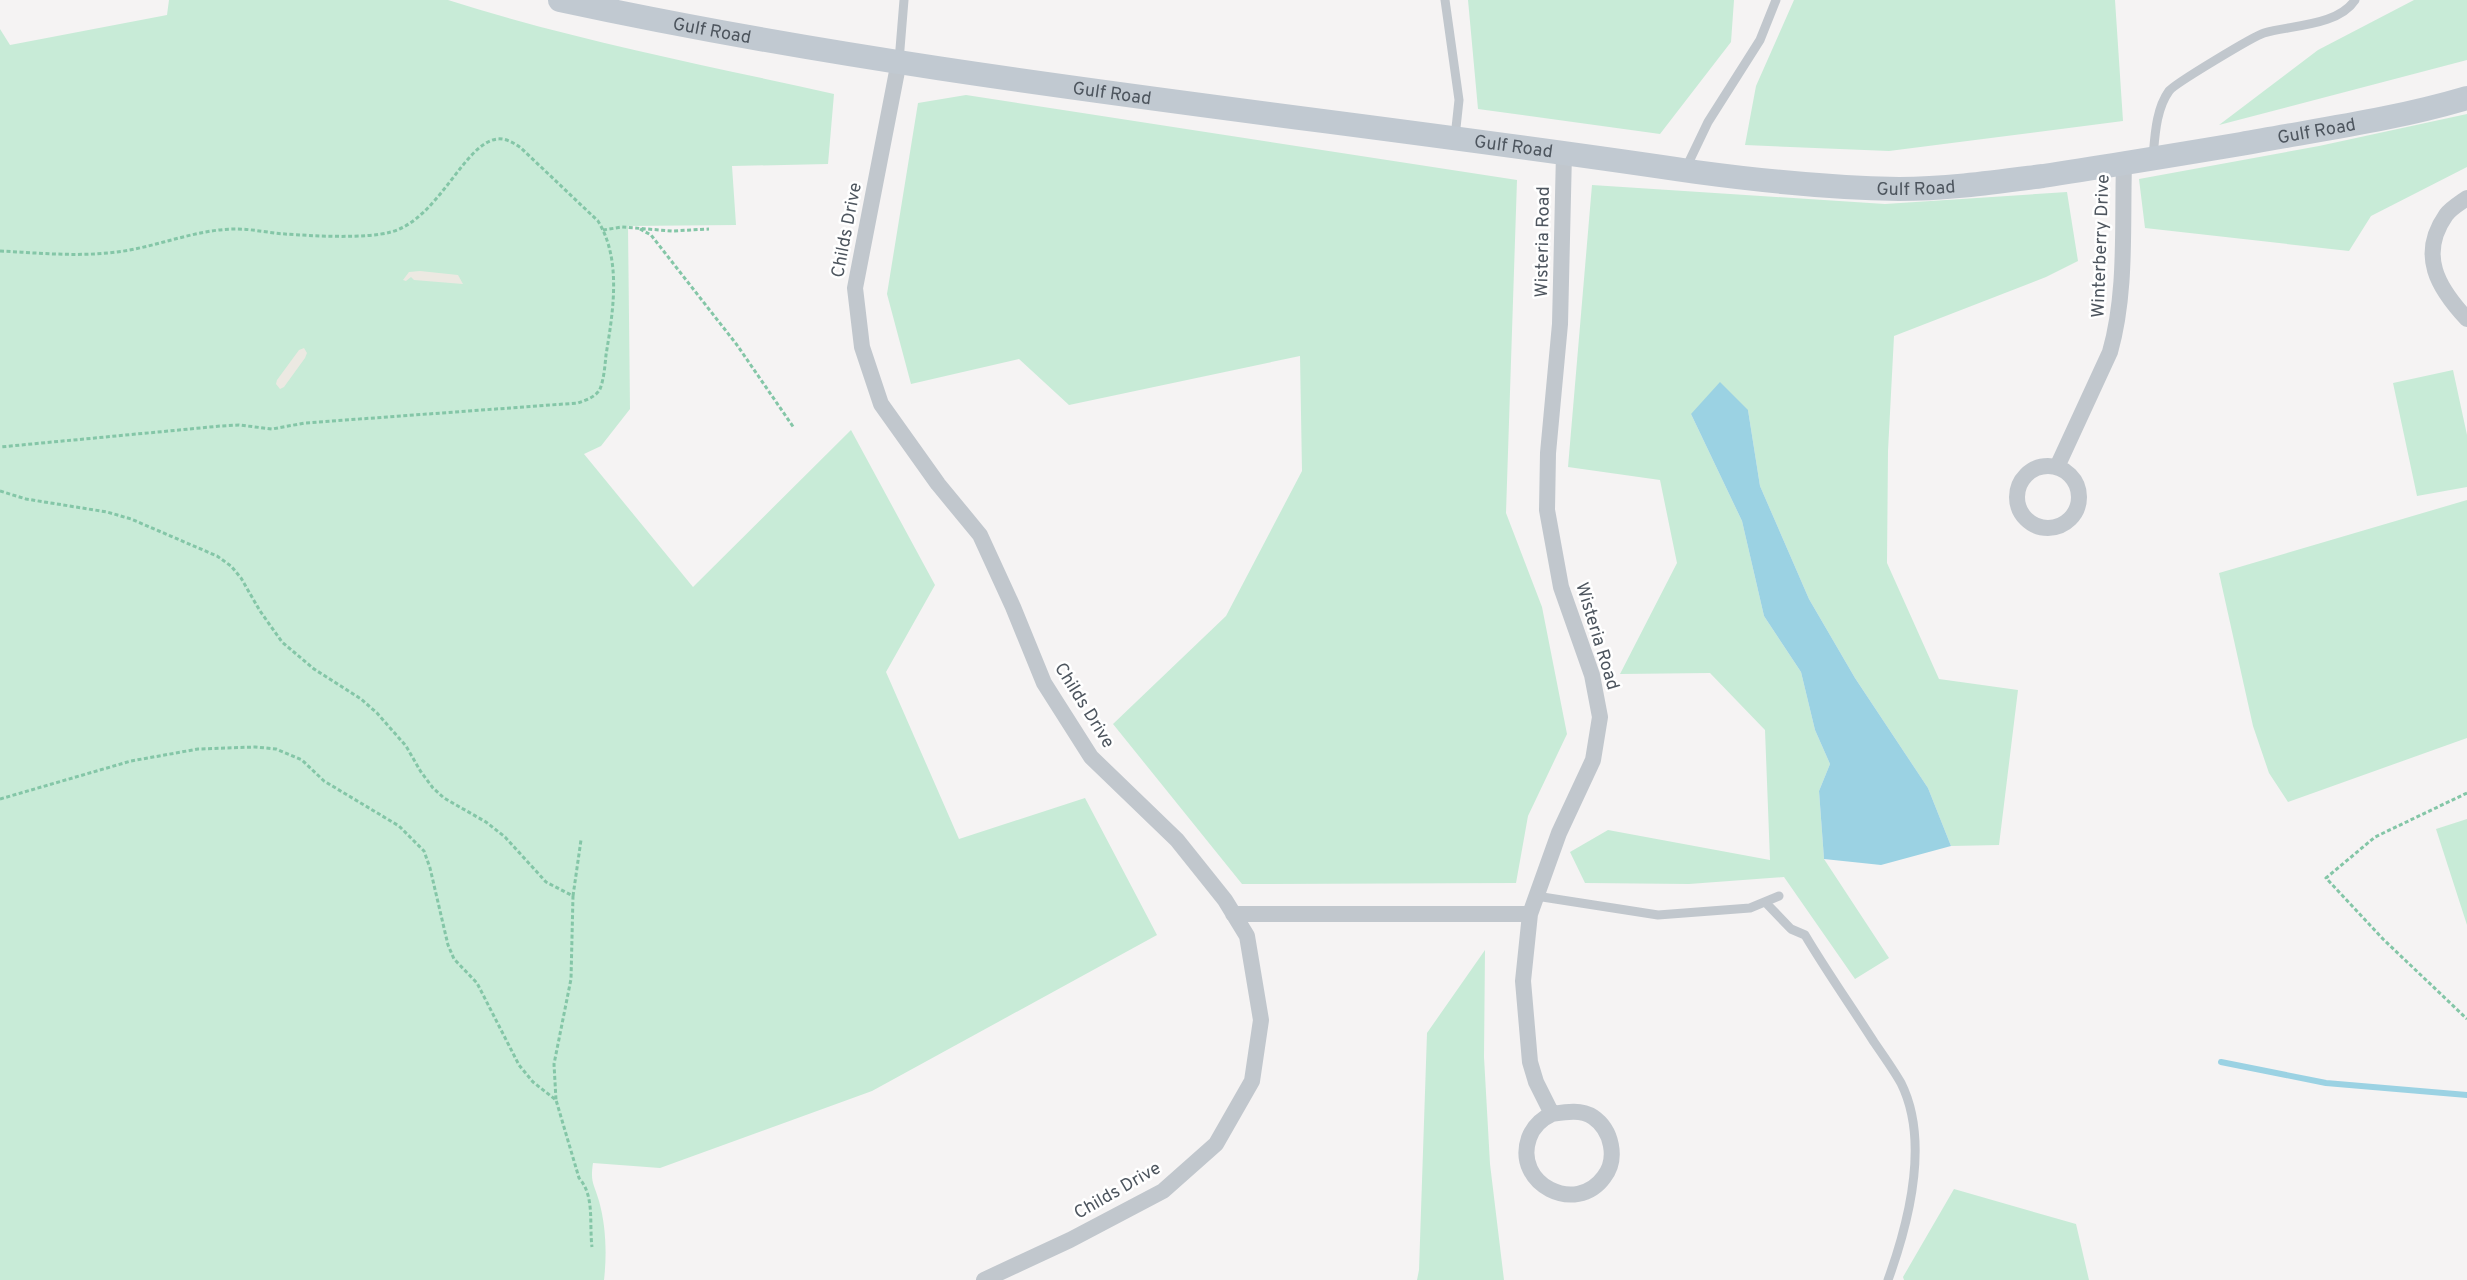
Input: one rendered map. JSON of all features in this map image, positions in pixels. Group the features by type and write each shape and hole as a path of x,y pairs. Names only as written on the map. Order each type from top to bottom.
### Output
{"street":[{"name":"Gulf Road","path":"560,0 757,40 899,61 1774,182 1900,189 1993,182 2152,160 2406,114 2467,98"},
{"name":"Childs Drive","path":"899,61 854,288 862,347 881,404 938,484 980,535 1013,606 1044,683 1091,757 1177,840 1233,914 1247,936 1261,1020 1252,1081 1216,1144 1162,1191 1070,1240 984,1280"},
{"name":"Wisteria Road","path":"1552,1114 1536,1082 1530,1062 1523,982 1530,914 1559,833 1593,760 1600,717 1592,674 1561,587 1547,510 1548,453 1560,324 1564,153"},
{"name":"Winterberry Drive","path":"2057,467 2110,352 2115,334 2121,300 2124,164"},
{"path":"2467,198 2446,214 2432,242 2434,270 2448,297 2467,319"},
{"path":"1233,914 1530,914"},
{"path":"1570,1111 1592,1116 1603,1126 1609,1136 1612,1150 1611,1163 1605,1177 1597,1185 1584,1193 1569,1196 1554,1192 1541,1185 1533,1176 1527,1163 1527,1145 1532,1131 1544,1118 1552,1114 1570,1111"}],"lane":[{"path":"899,61 904,0"},
{"path":"1445,0 1458,100 1455,139"},
{"path":"1685,170 1708,122 1760,40 1776,0"},
{"path":"2152,160 2157,118 2170,90 2262,33 2322,21 2351,7 2355,0"},
{"path":"1536,896 1658,915 1750,908 1779,896"},
{"path":"1766,902 1792,929 1805,936 1901,1084 1912,1116 1917,1157 1915,1172 1901,1237 1888,1280"}],"path":[{"path":"0,251 68,255 116,252 212,231 236,229 285,234 382,234 403,229 420,216 436,201 472,153 484,144 497,139 510,140 521,148 598,220 609,251 614,286 609,338 600,389 592,397 578,403 305,423 272,429 221,426 0,447"},
{"path":"603,230 622,227 672,231 709,229"},
{"path":"640,229 651,235 712,313 794,428"},
{"path":"0,491 26,499 80,506 115,514 218,556 231,566 241,578 260,611 282,642 314,670 361,699 377,713 406,746 433,788 444,798 486,822 546,882 573,896"},
{"path":"0,799 131,761 198,750 255,747 276,748 302,760 324,780 399,826 424,851 430,868 448,945 454,959 477,983 519,1066 533,1082 556,1100"},
{"path":"2467,793 2375,837 2326,878 2383,939 2467,1020"},
{"path":"581,840 576,864 573,896 571,979 554,1064 556,1100 579,1178 585,1185 590,1197 592,1247"}],"green space":[{"path":"169,0 448,0 591,40 834,94 828,164 732,166 736,225 628,226 630,409 601,446 584,454 693,587 851,430 935,585 886,672 959,839 1085,798 1157,935 872,1091 660,1168 593,1163 592,1179 601,1211 606,1250 604,1280 0,1280 0,29 10,45 167,15"},
{"path":"1468,0 1734,0 1731,42 1660,134 1478,109"},
{"path":"1794,0 2115,0 2123,121 1889,151 1745,145 1756,86"},
{"path":"2414,0 2467,0 2467,60 2219,125 2318,50"},
{"path":"966,95 1517,180 1506,513 1542,607 1567,734 1528,816 1516,883 1242,884 1113,724 1226,616 1302,471 1300,356 1069,405 1019,359 911,384 887,294 918,103"},
{"path":"2467,114 2467,167 2371,216 2349,251 2145,228 2139,179 2319,146"},
{"path":"1592,185 1885,204 2067,192 2078,261 2046,277 1894,336 1888,451 1887,563 1939,679 2018,690 1999,845 1951,846 1928,788 1855,678 1809,599 1760,486 1748,410 1691,414 1742,521 1764,616 1801,672 1815,730 1830,764 1819,791 1824,859 1889,958 1855,979 1784,877 1689,884 1585,883 1570,852 1608,830 1770,860 1765,730 1710,673 1620,674 1677,563 1660,480 1568,467"},
{"path":"2453,370 2467,435 2467,487 2417,496 2393,383"},
{"path":"2467,500 2467,738 2288,802 2269,773 2253,726 2219,573"},
{"path":"2467,819 2467,925 2436,829"},
{"path":"1485,950 1484,1057 1490,1164 1504,1280 1417,1280 1419,1270 1427,1033"},
{"path":"1954,1189 2076,1224 2089,1280 1904,1280 1903,1277"}],"sand":[{"path":"420,271 458,275 463,284 414,280 411,277 406,281 403,280 409,272"},
{"path":"304,348 307,353 305,358 284,387 280,389 276,384 277,380 299,350"}],"water":[{"path":"1720,382 1748,410 1760,486 1809,599 1855,678 1928,788 1951,846 1881,865 1824,859 1819,791 1830,764 1815,730 1801,672 1764,616 1742,521 1691,414"}],"waterway":[{"path":"2221,1062 2326,1083 2467,1095"}]}
